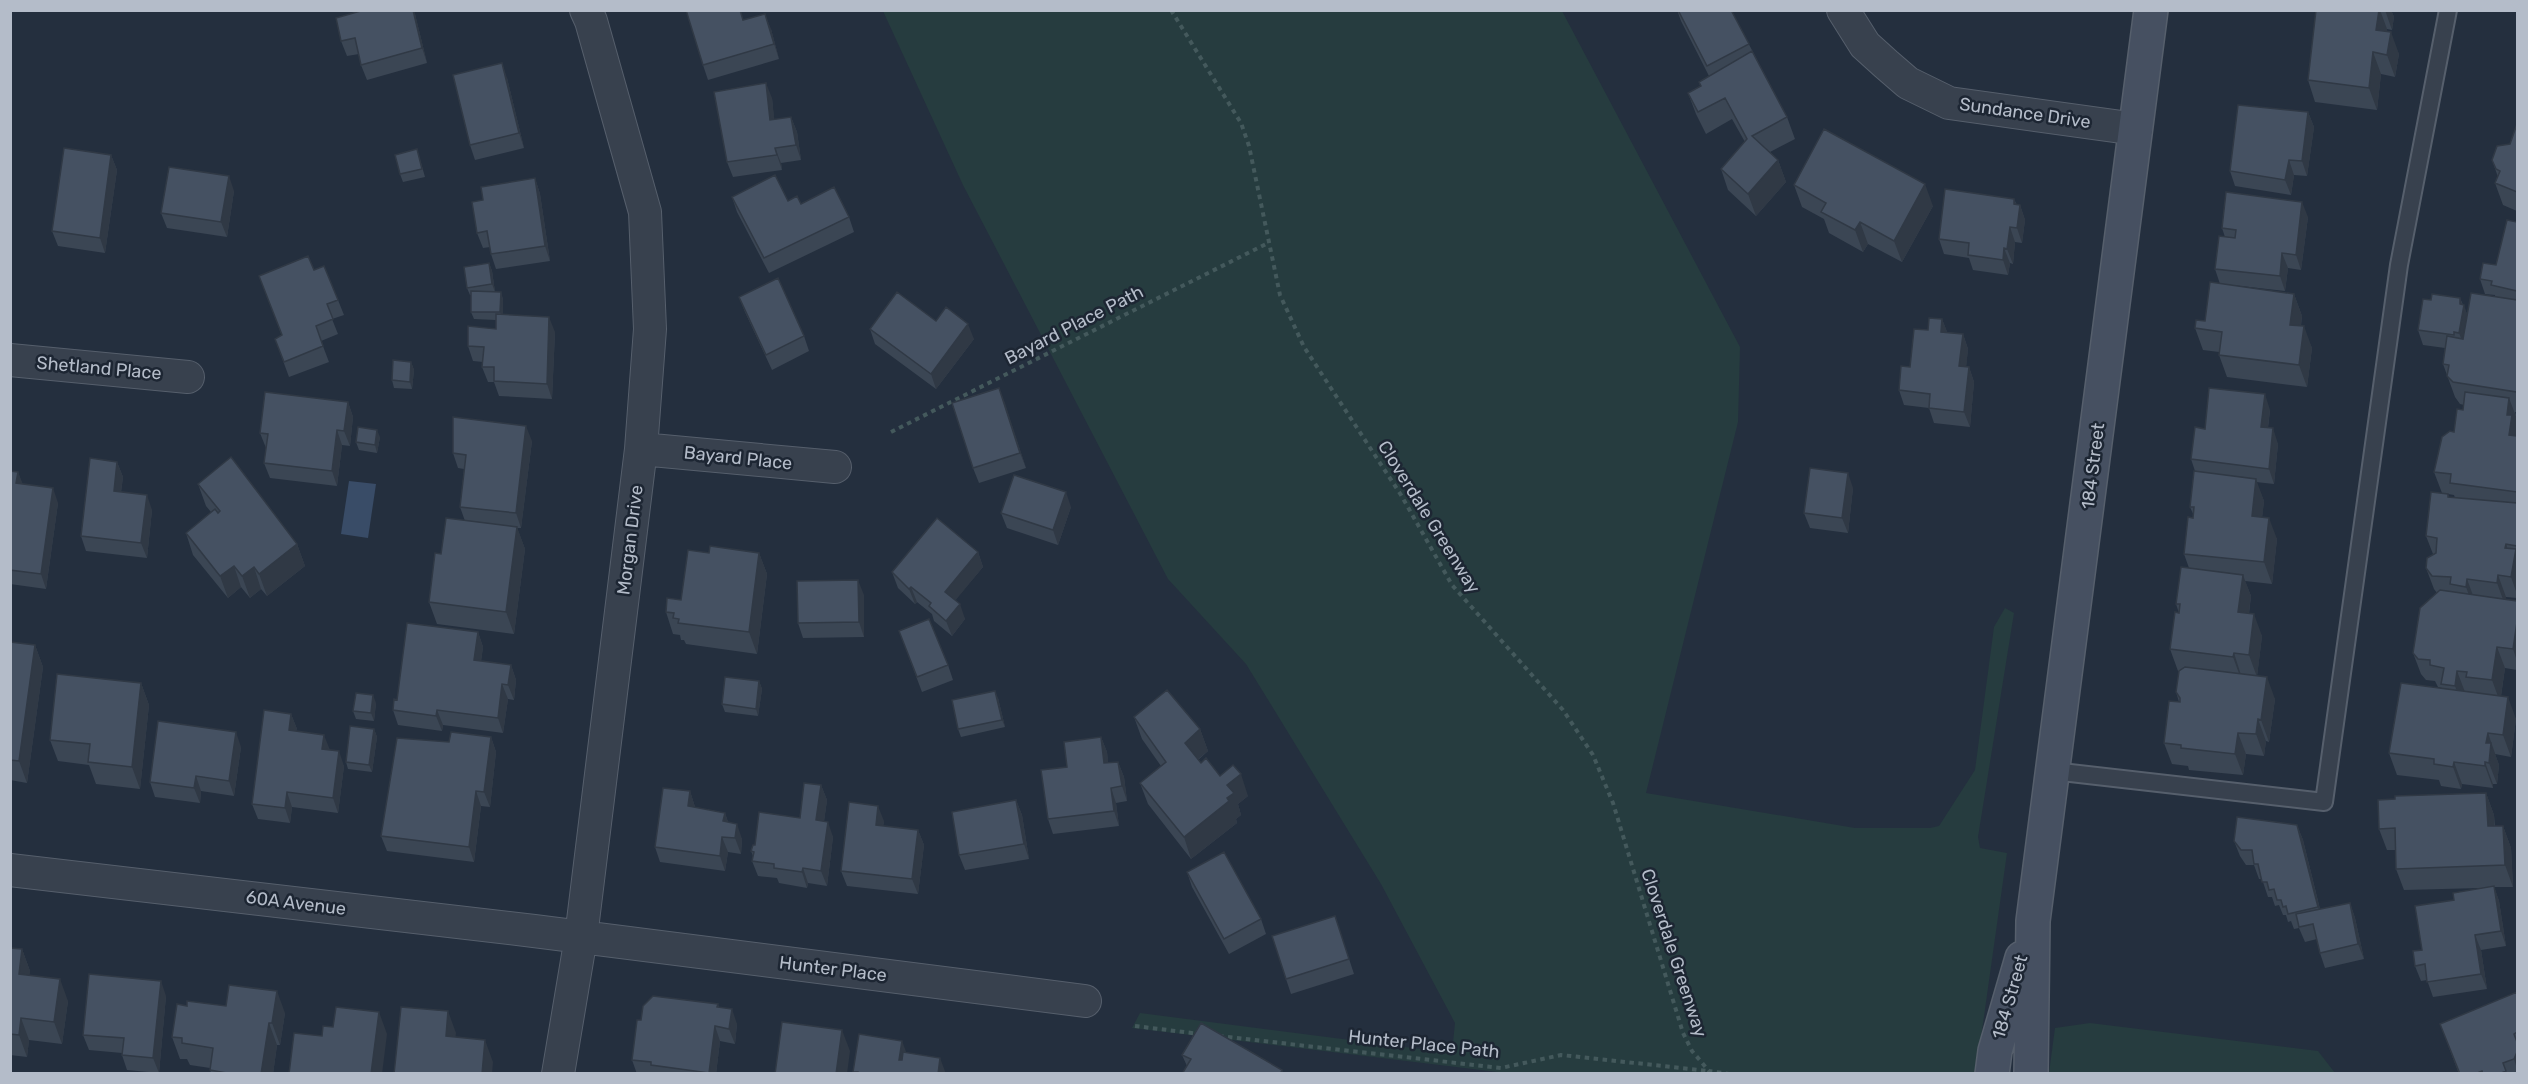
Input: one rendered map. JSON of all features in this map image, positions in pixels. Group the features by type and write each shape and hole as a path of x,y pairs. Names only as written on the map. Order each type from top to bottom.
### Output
{"main road":[{"name":"184 Street","path":"2031,1074 2033,921 2151,10"},
{"name":"184 Street","path":"1992,1074 1995,1051 2033,921"}],"street":[{"name":"Morgan Drive","path":"558,1074 581,937 641,448 650,329 645,212 586,10"},
{"name":"Sundance Drive","path":"1843,10 1866,45 1893,70 1908,83 1949,103 2136,129"},
{"name":"Shetland Place","path":"10,360 188,377"},
{"name":"Bayard Place","path":"641,448 835,467"},
{"name":"60A Avenue","path":"10,870 581,937"},
{"name":"Hunter Place","path":"581,937 1084,1001"}],"lane":[{"path":"2053,771 2324,802 2399,265 2448,10"}],"path":[{"name":"Cloverdale Greenway","path":"1171,10 1241,123 1257,176 1268,243 1288,319 1401,495 1452,585 1563,710 1593,755 1613,803 1683,1034 1692,1051 1709,1071"},
{"name":"Bayard Place Path","path":"891,432 1268,243"},
{"path":"1135,1026 1206,1034"},
{"name":"Hunter Place Path","path":"1218,1036 1501,1068 1561,1054 1709,1071"},
{"path":"1709,1071 1729,1074"}],"green space":[{"path":"883,11 1562,11 1740,347 1738,422 1646,793 1855,828 1939,826 1975,770 1994,627 2005,608 2014,613 1978,837 1980,848 2007,853 1976,1073 1514,1074 1132,1028 1140,1013 1452,1053 1455,1023 1381,884 1246,664 1168,579 963,185"},
{"path":"2090,1023 2318,1051 2335,1073 2049,1073 2055,1028"}],"water":[{"path":"349,481 376,484 368,538 341,534"}],"building":[{"path":"364,10 413,10 422,48 361,65 355,38 341,41 336,18"},
{"path":"686,10 740,10 743,20 765,14 774,44 703,65"},
{"path":"1678,10 1731,10 1749,44 1707,66"},
{"path":"2316,10 2379,10 2376,30 2391,32 2387,55 2373,52 2369,88 2308,80"},
{"path":"1752,51 1787,117 1752,136 1778,160 1748,194 1721,169 1747,139 1725,98 1698,112 1688,93 1701,86 1699,82"},
{"path":"502,63 519,133 470,145 453,75"},
{"path":"766,83 770,120 791,117 796,145 775,148 777,155 727,162 714,92"},
{"path":"2238,105 2308,112 2302,161 2289,160 2285,180 2230,171"},
{"path":"2517,124 2517,192 2495,183 2500,171 2496,169 2492,160 2497,146 2510,144"},
{"path":"1824,129 1925,184 1894,241 1860,222 1855,230 1821,212 1826,203 1794,185"},
{"path":"64,148 111,155 100,238 52,231"},
{"path":"417,149 422,169 400,174 395,155"},
{"path":"169,167 229,176 221,222 161,213"},
{"path":"775,175 788,201 797,196 801,204 834,187 849,217 764,258 732,197"},
{"path":"535,178 545,246 491,254 487,231 477,233 472,202 483,200 481,187"},
{"path":"1945,189 2014,199 2014,204 2020,205 2017,228 2010,227 2003,260 1968,255 1969,243 1939,239"},
{"path":"2226,192 2302,202 2296,255 2282,253 2280,276 2215,269 2219,236 2235,238 2236,230 2222,228"},
{"path":"2507,220 2517,222 2517,291 2491,285 2492,281 2480,279 2483,263 2496,265"},
{"path":"308,256 314,270 324,266 338,300 327,304 333,319 316,326 323,346 284,362 275,339 282,335 259,276"},
{"path":"489,263 492,284 467,288 464,267"},
{"path":"778,278 804,336 766,355 739,297"},
{"path":"2210,282 2294,294 2290,325 2304,326 2299,365 2219,355 2222,332 2195,328 2196,320 2205,321"},
{"path":"471,291 501,292 500,312 471,312"},
{"path":"897,292 936,321 946,307 968,324 931,374 870,329"},
{"path":"2471,293 2517,300 2517,392 2453,382 2447,376 2449,365 2443,364 2447,336 2463,339"},
{"path":"2432,294 2460,298 2460,304 2464,305 2459,333 2454,332 2454,335 2418,330 2423,299 2431,300"},
{"path":"496,314 549,317 547,384 494,381 494,367 482,367 484,347 468,346 468,326 496,329"},
{"path":"1929,318 1942,319 1941,332 1963,334 1959,366 1969,367 1964,412 1929,408 1930,394 1899,390 1901,366 1910,367 1914,329 1928,330"},
{"path":"393,360 411,362 410,382 392,380"},
{"path":"999,388 1020,453 973,468 952,403"},
{"path":"2209,388 2265,394 2261,427 2273,428 2269,469 2191,459 2195,427 2205,429"},
{"path":"265,392 348,402 344,431 337,430 332,471 264,463 268,434 260,433"},
{"path":"2465,392 2509,398 2507,415 2512,415 2509,435 2517,436 2517,492 2450,483 2451,474 2434,472 2442,437 2450,431 2454,432 2457,409 2463,410"},
{"path":"453,417 526,426 516,513 460,507 466,455 453,453"},
{"path":"358,427 377,430 375,445 356,442"},
{"path":"231,457 297,544 259,574 254,567 242,576 234,566 220,576 186,533 215,509 218,513 220,511 198,484"},
{"path":"90,458 117,462 114,491 147,495 141,543 81,536"},
{"path":"1810,468 1848,473 1842,518 1804,513"},
{"path":"10,471 18,472 16,483 53,488 41,574 10,570"},
{"path":"2194,471 2256,479 2252,516 2269,518 2264,562 2184,554 2188,517 2193,518 2194,507 2190,507"},
{"path":"1014,475 1066,492 1053,530 1001,513"},
{"path":"2431,492 2448,494 2448,497 2517,503 2517,546 2506,544 2505,548 2516,549 2511,577 2498,575 2497,583 2467,579 2466,587 2450,584 2451,577 2432,576 2426,568 2427,558 2436,553 2437,538 2426,536"},
{"path":"446,518 517,527 506,612 429,602 435,553 441,554"},
{"path":"937,518 978,552 945,592 960,604 946,621 929,606 931,603 911,587 909,589 892,572"},
{"path":"710,546 759,553 749,632 678,623 679,619 673,618 674,613 666,612 667,598 681,600 688,550 709,553"},
{"path":"2181,567 2243,575 2238,612 2254,614 2249,655 2234,653 2233,657 2170,649 2175,612 2179,613 2180,604 2176,604"},
{"path":"858,580 859,622 798,623 797,581"},
{"path":"2440,590 2517,601 2513,649 2497,647 2492,680 2466,677 2467,672 2457,671 2455,686 2441,684 2444,668 2430,665 2430,660 2418,659 2413,653 2420,608"},
{"path":"929,619 948,665 917,677 899,631"},
{"path":"407,623 478,632 474,660 511,665 508,685 502,684 498,718 437,710 436,716 393,710 394,699 397,700"},
{"path":"10,642 35,645 19,761 10,760"},
{"path":"2185,667 2267,677 2261,720 2258,719 2256,734 2238,733 2235,754 2181,748 2181,745 2164,743 2169,701 2180,702 2176,692 2179,671"},
{"path":"57,674 141,683 132,767 88,762 90,744 50,740"},
{"path":"725,677 759,681 756,709 722,704"},
{"path":"2401,683 2508,697 2503,735 2488,733 2486,743 2491,743 2489,763 2485,762 2485,766 2454,762 2453,767 2434,764 2434,759 2389,753"},
{"path":"1167,690 1200,729 1185,743 1201,763 1206,758 1220,776 1233,765 1241,774 1227,785 1234,793 1227,798 1229,801 1184,837 1140,783 1166,762 1134,717"},
{"path":"995,691 1002,720 958,729 952,700"},
{"path":"356,693 373,695 371,713 353,711"},
{"path":"264,710 291,714 289,730 324,735 322,749 339,751 333,798 287,792 285,808 252,804"},
{"path":"158,721 236,732 229,781 196,776 194,788 150,782"},
{"path":"350,726 374,729 369,765 346,762"},
{"path":"451,732 491,737 484,792 476,791 469,847 381,836 397,738 449,742"},
{"path":"1101,737 1104,763 1118,762 1122,786 1111,788 1114,811 1048,819 1041,770 1067,767 1064,742"},
{"path":"804,783 821,785 816,820 828,822 821,871 803,868 802,872 774,868 774,864 752,861 754,852 751,851 755,845 759,812 800,818"},
{"path":"663,788 690,791 688,806 725,813 723,821 737,824 735,838 722,837 720,856 655,847"},
{"path":"2486,793 2488,826 2503,826 2505,865 2396,869 2395,828 2379,829 2378,800 2395,799 2395,796"},
{"path":"1016,800 1024,844 959,855 952,812"},
{"path":"849,802 878,806 876,825 918,830 912,879 841,871"},
{"path":"2237,817 2297,825 2318,907 2288,914 2286,906 2283,907 2281,900 2277,900 2274,889 2269,890 2267,882 2262,882 2258,864 2254,864 2252,850 2241,850 2234,841"},
{"path":"1224,852 1261,919 1224,939 1187,872"},
{"path":"2494,886 2501,931 2475,935 2481,974 2427,982 2425,964 2415,966 2413,951 2422,950 2415,906 2454,900 2453,893"},
{"path":"2350,903 2358,944 2320,953 2313,924 2299,927 2296,914"},
{"path":"1335,916 1349,959 1286,979 1272,936"},
{"path":"10,948 22,949 19,974 60,979 54,1022 21,1018 19,1035 10,1034"},
{"path":"89,974 161,981 153,1058 122,1055 124,1038 83,1035"},
{"path":"229,985 277,991 261,1074 232,1074 210,1070 213,1048 182,1043 182,1038 172,1037 177,1004 187,1006 187,1001 226,1006"},
{"path":"2517,992 2517,1032 2514,1034 2517,1052 2514,1059 2503,1063 2506,1071 2499,1074 2483,1074 2482,1071 2475,1074 2460,1074 2440,1024"},
{"path":"653,996 718,1004 717,1007 732,1009 729,1029 715,1026 709,1073 632,1060 637,1020 641,1020 643,1006"},
{"path":"336,1007 379,1012 371,1074 289,1074 294,1033 322,1036 323,1026 333,1027"},
{"path":"401,1007 448,1011 446,1036 485,1040 482,1074 394,1074"},
{"path":"782,1022 842,1030 836,1074 775,1074"},
{"path":"1201,1023 1282,1070 1280,1074 1182,1074 1191,1059 1182,1055"},
{"path":"859,1034 902,1041 899,1060 902,1060 903,1052 940,1058 938,1074 858,1074 858,1072 853,1072"}]}
